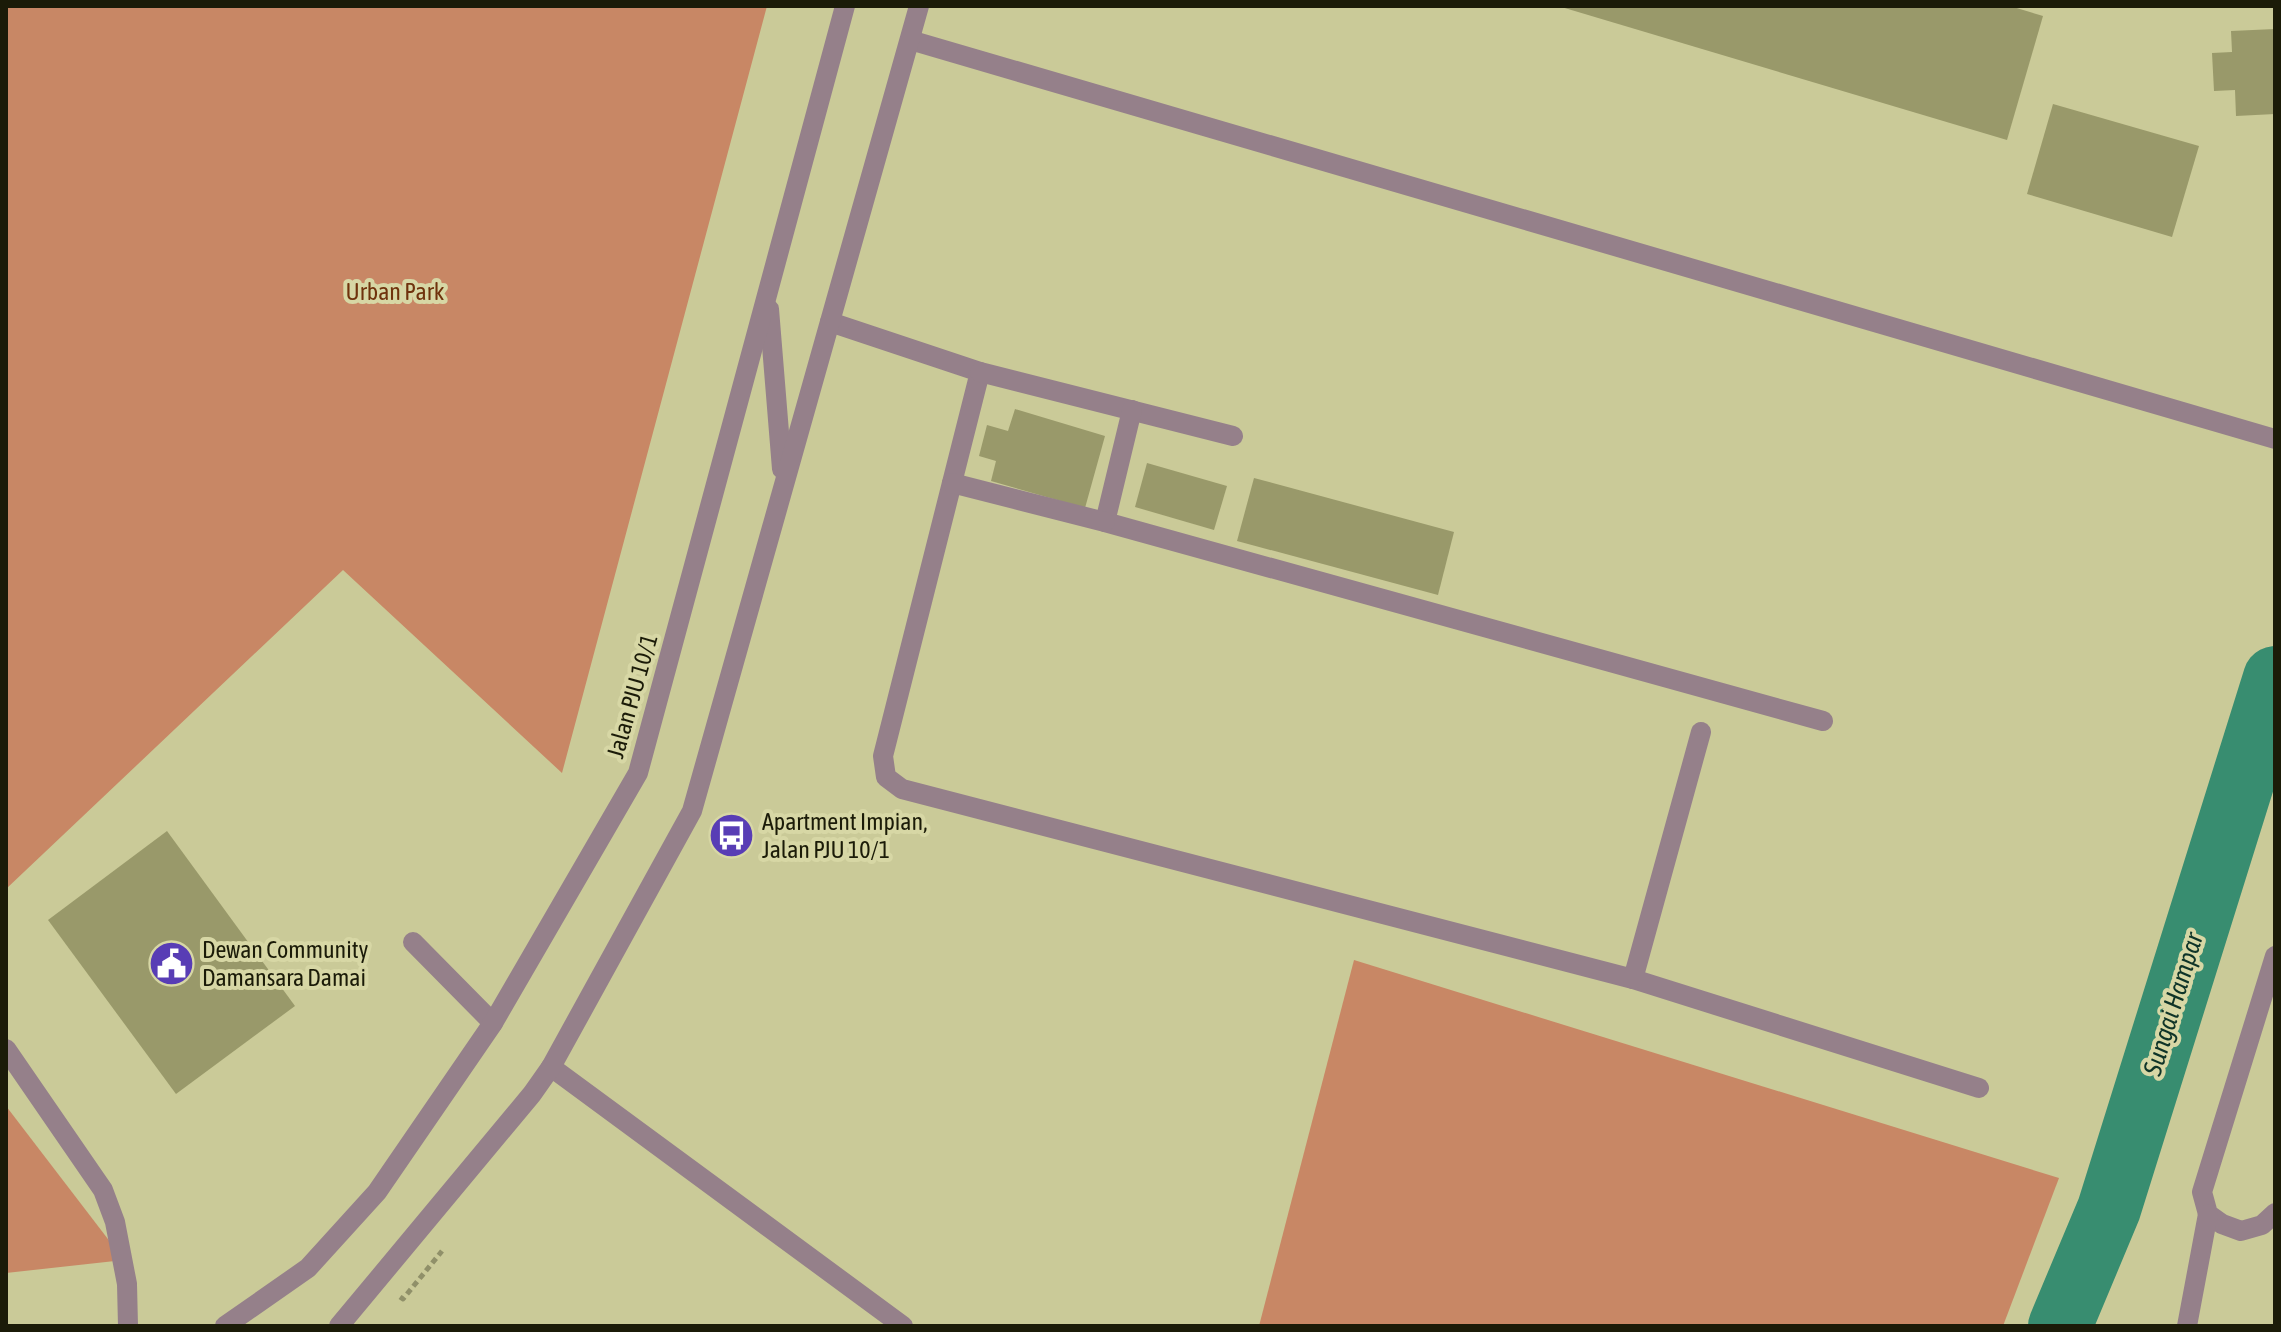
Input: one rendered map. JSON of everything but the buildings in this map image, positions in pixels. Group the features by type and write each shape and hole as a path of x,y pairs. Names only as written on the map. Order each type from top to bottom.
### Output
{"street":[{"name":"Jalan PJU 10/1","path":"225,1326 308,1268 377,1192 493,1023 638,773 845,6"},
{"path":"339,1326 513,1118 551,1067 692,811 919,6"},
{"path":"910,40 2275,439"},
{"path":"768,293 783,484"},
{"path":"830,322 980,372 1233,436"},
{"path":"980,372 883,756 886,777 902,789 1633,979 1979,1088"},
{"path":"1105,522 1132,410"},
{"path":"952,483 1105,522 1823,721"},
{"path":"1633,979 1701,732"},
{"path":"413,942 493,1023"},
{"path":"2187,1326 2208,1214 2202,1192 2275,956"},
{"path":"6,1049 103,1190 115,1222 127,1284 128,1326"},
{"path":"551,1067 903,1326"},
{"path":"2208,1214 2222,1224 2241,1231 2262,1225 2275,1213"}],"green space":[{"name":"Urban Park","path":"6,6 767,6 562,773 343,570 6,889"},
{"path":"1354,960 2059,1178 2003,1326 1259,1326"},
{"path":"6,1106 124,1260 6,1273"}],"waterway":[{"name":"Sungai Hampar","path":"2060,1326 2109,1209 2275,678"}],"place":[{"name":"Apartment Impian, Jalan PJU 10/1","path":"731,835"},
{"name":"Dewan Community Damansara Damai","path":"171,963"}]}
